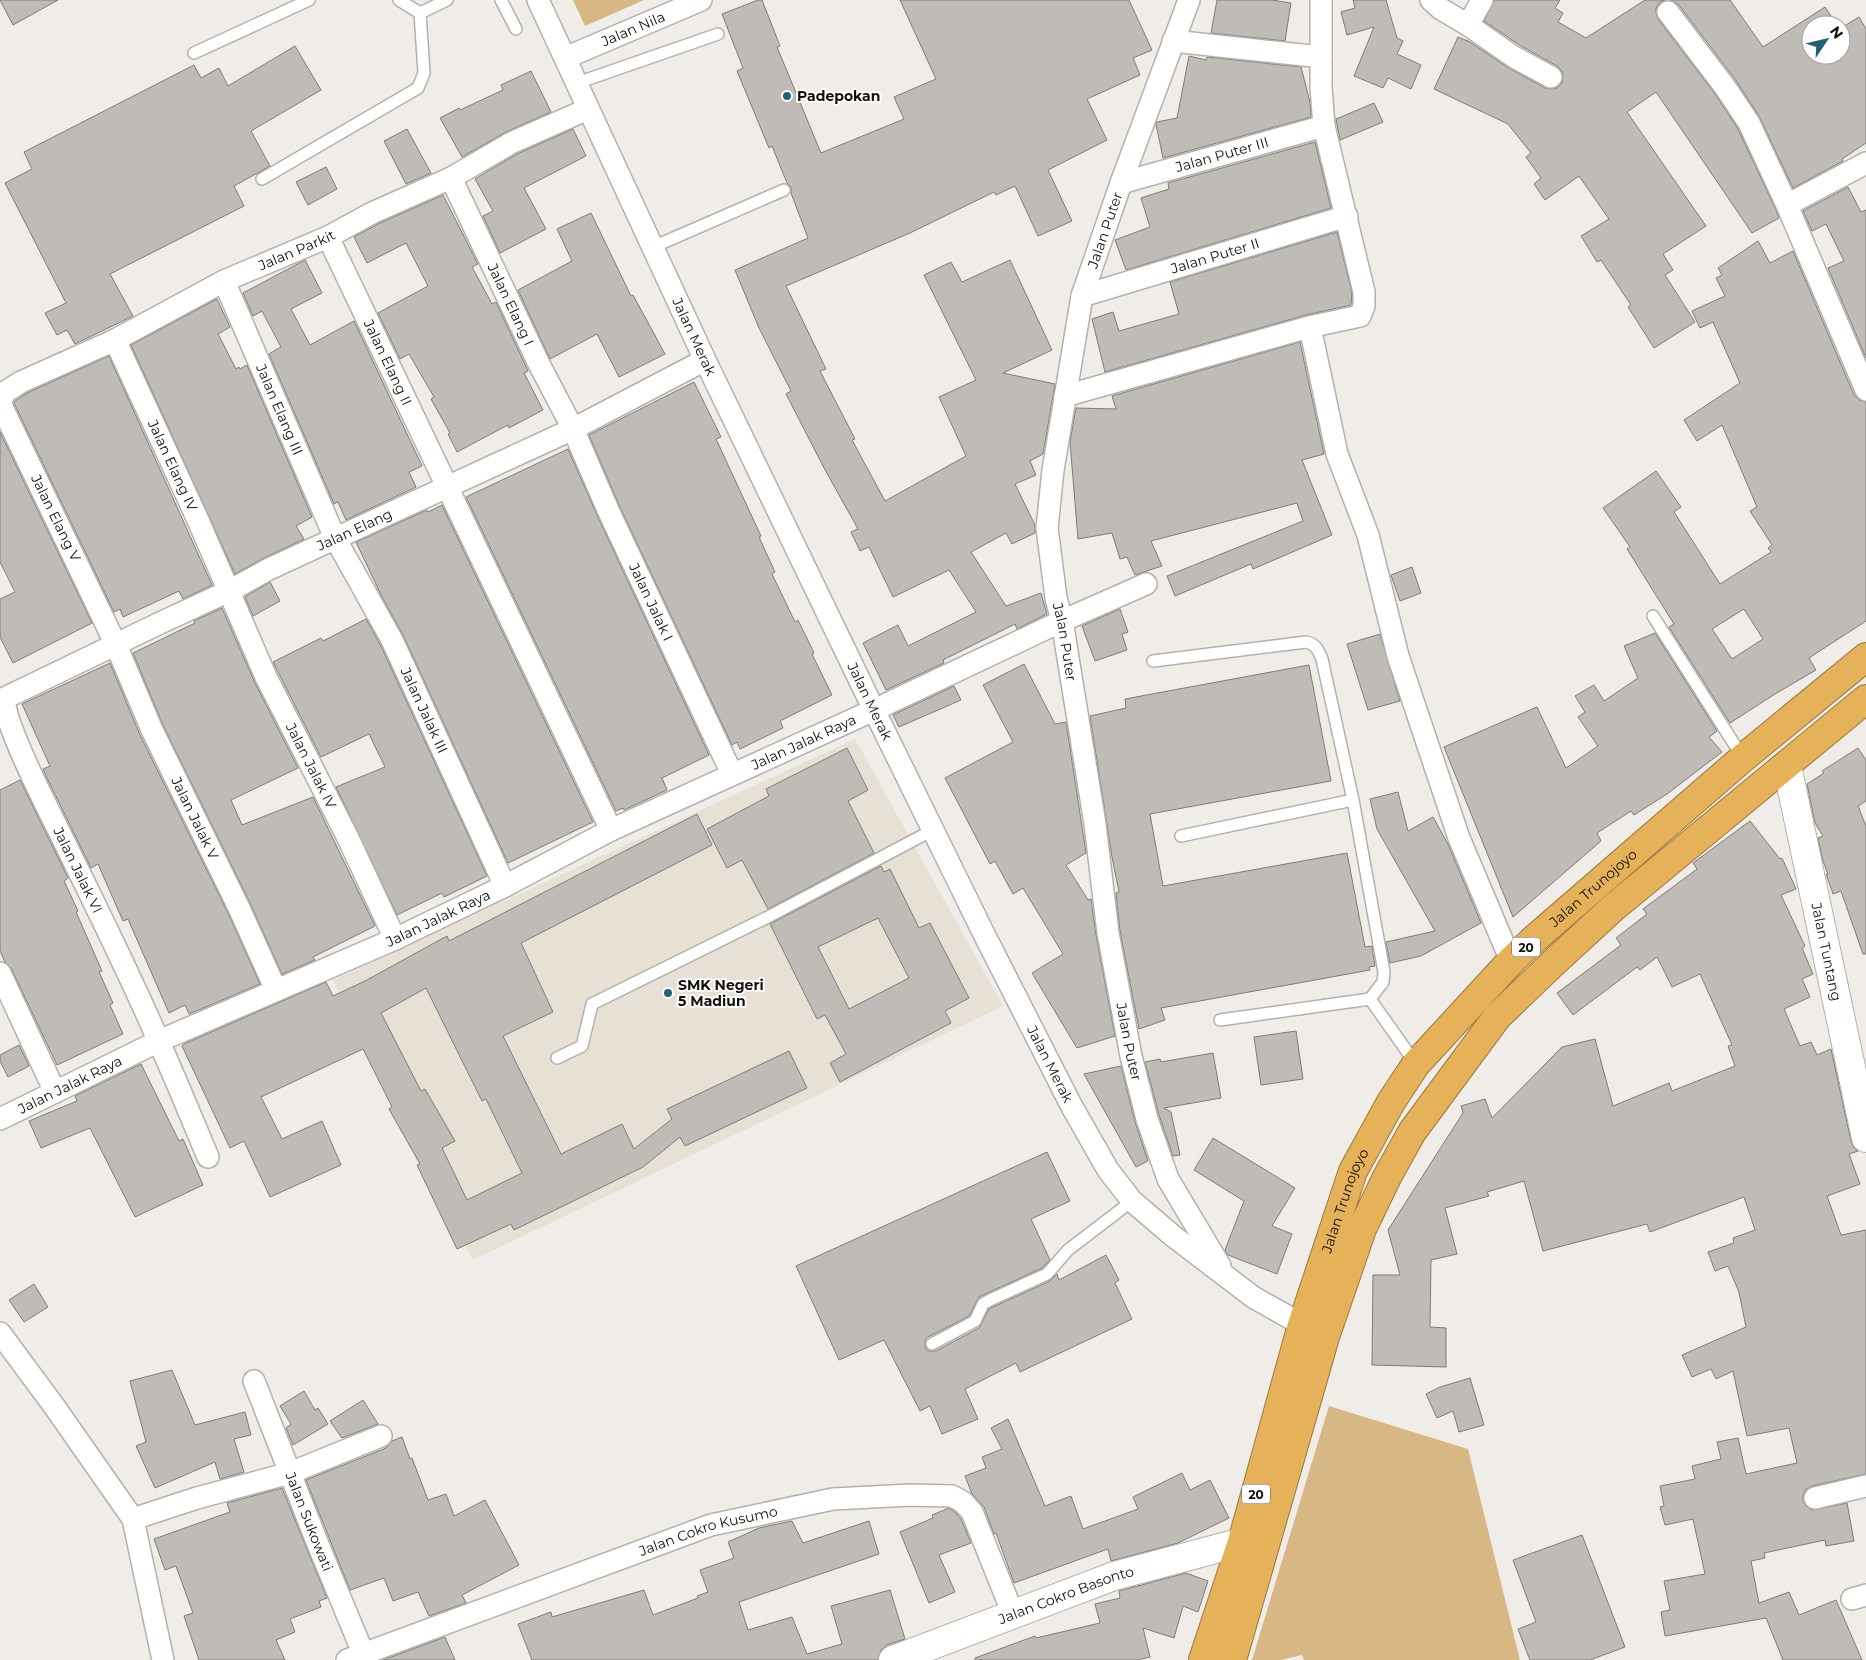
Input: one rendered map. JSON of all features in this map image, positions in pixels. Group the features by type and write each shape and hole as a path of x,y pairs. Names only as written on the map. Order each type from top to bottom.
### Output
{"highway":[{"name":"Jalan Trunojoyo","path":"1314,1331 1353,1171 1391,1102 1416,1064 1511,961 1587,891 1743,758 1866,657"},
{"name":"Jalan Trunojoyo","path":"1314,1331 1387,1177 1412,1132 1497,1017 1550,965 1613,908 1866,699"},
{"name":"20","path":"1203,1660 1314,1331"},
{"name":"20","path":"1232,1660 1314,1331"}],"street":[{"name":"Jalan Merak","path":"538,0 704,360 874,710 1071,1105 1108,1170 1132,1201 1228,1279 1252,1297 1314,1331"},
{"name":"Jalan Nila","path":"565,58 701,0"},
{"name":"Jalan Puter","path":"1189,0 1121,183 1082,296 1053,470 1047,528 1056,598 1062,621 1095,824 1108,933 1131,1056 1146,1119 1168,1179 1228,1279"},
{"path":"1065,396 1309,328 1360,316 1363,311 1364,292 1324,126 1321,87 1321,0"},
{"path":"1431,0 1441,9 1468,25 1514,58 1551,77"},
{"path":"1468,25 1482,0"},
{"path":"1668,12 1749,123 1788,205 1866,390"},
{"path":"1173,41 1321,57"},
{"name":"Jalan Parkit","path":"5,392 21,382 115,340 224,281 328,237 372,213 451,178 511,143 588,109"},
{"name":"Jalan Puter III","path":"1121,183 1324,126"},
{"path":"1788,205 1866,163"},
{"name":"Jalan Elang I","path":"451,178 539,364 573,429"},
{"name":"Jalan Puter II","path":"1082,296 1347,216"},
{"name":"Jalan Elang II","path":"328,237 611,830"},
{"name":"Jalan Elang III","path":"224,281 335,538"},
{"path":"1309,328 1336,454 1368,535 1398,656 1459,838 1511,961"},
{"name":"Jalan Elang IV","path":"115,340 229,591"},
{"name":"Jalan Elang","path":"4,713 46,678 229,591 269,569 573,429 704,360"},
{"name":"Jalan Elang V","path":"5,392 1,405 116,645"},
{"name":"Jalan Jalak I","path":"573,429 608,510 732,774"},
{"name":"Jalan Jalak III","path":"335,538 392,640 505,886"},
{"name":"Jalan Jalak Raya","path":"0,1119 159,1041 396,939 505,886 611,830 1146,584"},
{"name":"Jalan Jalak IV","path":"229,591 266,677 348,838 396,939"},
{"name":"Jalan Jalak V","path":"116,645 152,730 239,908 276,990"},
{"name":"Jalan Jalak VI","path":"4,713 30,773 159,1041 208,1157"},
{"name":"Jalan Tuntang","path":"1786,766 1866,1138"},
{"path":"0,973 56,1092"},
{"path":"3,1343 54,1406 133,1519 163,1660"},
{"name":"Jalan Sukowati","path":"254,1382 359,1658"},
{"path":"133,1519 197,1498 290,1473 380,1436"},
{"path":"1815,1498 1866,1486"},
{"name":"Jalan Cokro Kusumo","path":"359,1658 532,1590 711,1525 842,1498 910,1494 952,1496 963,1502 972,1512 1013,1614"},
{"name":"Jalan Cokro Basonto","path":"893,1660 1114,1576 1242,1542"}],"lane":[{"path":"194,53 309,0"},
{"path":"399,0 420,13"},
{"path":"420,13 447,0"},
{"path":"501,0 516,30"},
{"path":"262,179 418,88 424,73 420,13"},
{"path":"577,83 718,34"},
{"path":"652,247 784,190"},
{"path":"1653,616 1743,758"},
{"path":"1154,661 1306,642 1313,644 1318,649 1322,659 1353,800 1384,972 1382,982 1370,999 1220,1020"},
{"path":"1181,836 1353,800"},
{"path":"557,1058 582,1046 592,1004 766,918 933,830"},
{"path":"1370,999 1416,1064"},
{"path":"932,1344 975,1321 984,1304 990,1300 1051,1270 1068,1250 1132,1201"}],"shaded area":[{"path":"573,0 644,0 585,26"},
{"name":"SMK Negeri 5 Madiun","path":"855,739 1003,1006 473,1260 333,980"},
{"path":"1329,1406 1468,1449 1520,1660 1304,1660 1302,1655 1281,1660 1252,1660"}],"building":[{"path":"0,0 58,0 13,25"},
{"path":"762,0 780,46 777,47 821,153 904,119 894,97 936,79 900,0 1129,0 1152,50 1133,58 1140,75 1087,99 1107,140 1048,170 1072,221 1038,236 1015,186 996,195 994,192 910,233 786,286 826,369 820,371 855,439 852,440 885,501 966,456 939,397 976,380 924,275 951,262 962,282 1010,260 1052,350 1003,373 1055,384 1043,454 1030,461 1036,475 1015,484 1035,525 1035,533 1012,544 1006,533 971,552 1006,606 1041,593 1047,614 1017,629 1015,624 943,660 944,663 886,690 863,643 898,625 908,646 976,612 949,570 893,597 869,547 860,551 851,532 858,529 786,394 791,391 759,328 735,270 808,238 791,193 791,187 787,183 772,146 769,148 737,71 743,68 722,14"},
{"path":"1217,0 1272,0 1291,3 1285,41 1211,33"},
{"path":"1353,0 1386,0 1397,38 1403,41 1397,54 1421,65 1411,89 1388,78 1383,88 1354,76 1374,27 1347,35 1341,12 1355,8"},
{"path":"1494,0 1560,0 1555,8 1563,13 1558,22 1586,38 1645,0 1665,0 1660,2 1656,8 1658,19 1715,94 1738,129 1776,210 1779,218 1752,233 1656,92 1627,112 1706,226 1663,254 1673,270 1665,275 1695,322 1654,348 1628,307 1631,305 1601,260 1597,262 1581,236 1609,219 1579,176 1545,200 1534,184 1541,178 1526,157 1531,153 1508,124 1434,89 1458,37 1470,42 1507,67 1545,88 1557,88 1562,83 1562,71 1557,66 1521,46 1484,21"},
{"path":"1670,0 1730,0 1763,47 1801,22 1801,65 1851,65 1851,22 1859,17 1866,29 1866,143 1842,159 1843,161 1793,188 1759,116 1735,79 1678,4"},
{"path":"1825,7 1830,15 1813,15"},
{"path":"295,46 321,90 251,131 270,166 234,186 244,206 110,274 133,316 75,344 67,330 57,335 45,313 66,303 5,183 32,169 24,152 194,65 201,78 219,68 228,86"},
{"path":"1189,56 1206,60 1207,57 1301,67 1310,102 1311,117 1163,158 1156,124 1157,122 1177,118"},
{"path":"531,71 551,112 506,132 462,157 440,118 503,90 501,85"},
{"path":"1374,103 1383,122 1340,140 1336,119"},
{"path":"407,129 431,173 406,184 384,141"},
{"path":"573,129 586,156 524,188 546,229 500,253 483,216 493,211 475,179 517,154"},
{"path":"1315,142 1331,208 1126,270 1115,240 1150,227 1141,198 1169,189 1168,183"},
{"path":"326,167 337,189 308,205 296,182"},
{"path":"1848,187 1861,212 1866,210 1866,358 1828,268 1844,261 1826,224 1812,231 1803,211"},
{"path":"443,195 478,264 472,267 492,304 496,302 528,371 524,373 543,410 509,428 508,425 457,452 448,434 450,433 431,399 434,397 409,354 400,359 378,313 428,286 406,243 367,263 354,237 378,224"},
{"path":"591,213 631,296 633,295 665,354 619,377 597,334 550,359 518,290 572,261 557,229"},
{"path":"1337,232 1352,293 1351,305 1306,315 1105,372 1092,319 1113,312 1119,331 1179,314 1170,282"},
{"path":"1758,241 1770,263 1793,251 1854,395 1859,400 1866,402 1866,621 1809,658 1816,670 1730,723 1669,627 1674,624 1627,549 1630,547 1603,508 1656,471 1681,507 1674,512 1720,584 1771,552 1768,548 1772,545 1750,511 1757,507 1722,425 1697,441 1684,420 1740,383 1713,322 1700,328 1692,311 1725,296 1716,278 1722,275 1718,268","holes":["1744,609 1763,639 1732,659 1712,629"]},
{"path":"305,260 322,293 291,309 310,345 354,321 422,466 409,472 416,487 346,520 338,502 334,504 269,354 281,347 262,311 253,316 243,293"},
{"path":"217,299 230,327 218,334 236,369 247,365 312,517 296,526 304,539 235,574 131,345"},
{"path":"1300,342 1324,454 1302,460 1332,535 1253,569 1251,564 1175,596 1167,576 1303,521 1297,503 1151,541 1162,566 1135,575 1127,557 1120,559 1112,533 1078,539 1070,442 1076,408 1116,409 1112,396"},
{"path":"109,356 212,585 183,599 179,591 123,617 120,609 114,612 14,403 27,393"},
{"path":"694,382 721,437 716,439 761,536 759,537 775,572 772,574 795,622 798,620 832,695 780,721 783,728 740,749 737,742 732,745 619,505 589,435"},
{"path":"0,432 92,623 13,663 0,637 0,599 15,592 0,562"},
{"path":"568,449 709,755 662,778 667,790 624,810 623,808 616,811 466,497"},
{"path":"442,505 593,822 508,863 403,635 382,597 356,542"},
{"path":"1412,567 1421,593 1400,601 1391,575"},
{"path":"270,582 280,601 253,616 245,597"},
{"path":"222,608 255,683 298,768 231,800 242,825 313,797 375,926 313,957 315,960 282,974 250,903 163,725 133,653"},
{"path":"1120,609 1128,632 1122,634 1127,650 1095,661 1082,626"},
{"path":"366,619 381,646 487,876 444,897 442,893 397,915 336,787 385,767 369,734 321,757 273,662 321,638 323,641"},
{"path":"1655,633 1717,731 1709,737 1722,752 1667,794 1634,815 1631,811 1597,833 1601,841 1513,917 1444,747 1537,707 1566,768 1598,746 1578,717 1585,712 1575,696 1594,685 1604,701 1638,678 1624,646"},
{"path":"1380,634 1400,701 1368,710 1347,644"},
{"path":"110,663 140,735 228,913 260,984 189,1014 185,1005 169,1013 128,919 123,921 98,864 91,868 46,776 43,769 50,766 22,704"},
{"path":"1024,664 1055,724 1066,722 1086,853 1066,865 1088,900 1091,899 1115,1036 1077,1048 1032,973 1063,954 1023,888 1013,894 995,861 990,864 945,778 1013,742 983,685"},
{"path":"1309,665 1331,781 1150,814 1163,886 1347,853 1365,947 1372,946 1375,966 1369,967 1370,970 1161,1008 1165,1020 1139,1029 1120,931 1116,893 1119,892 1090,716 1126,708 1125,699"},
{"path":"954,686 961,700 899,727 893,715"},
{"path":"847,748 868,790 848,801 874,853 768,909 742,860 727,868 707,829 769,796 766,789"},
{"path":"1858,748 1866,760 1866,801 1858,806 1866,826 1866,954 1863,954 1841,891 1833,894 1826,874 1828,874 1818,838 1823,836 1815,823 1807,784 1824,773 1822,771"},
{"path":"20,780 68,878 64,881 102,971 99,972 113,1003 110,1005 123,1034 57,1065 11,968 5,962 0,951 0,790"},
{"path":"1398,792 1408,831 1433,817 1448,844 1481,923 1421,956 1390,963 1386,942 1435,931 1377,829 1370,799"},
{"path":"697,814 712,845 521,943 553,1012 503,1036 561,1154 622,1124 634,1149 672,1119 667,1109 789,1051 807,1088 685,1146 680,1137 643,1167 514,1230 511,1224 457,1249 417,1165 420,1164 389,1109 392,1107 363,1049 261,1097 282,1139 322,1121 341,1165 270,1197 244,1141 230,1148 182,1046 326,982 333,996 365,981 447,936 449,941","holes":["426,988 482,1101 486,1099 522,1173 467,1200 442,1148 455,1141 425,1089 421,1091 381,1013"]},
{"path":"1750,821 1780,859 1782,858 1796,889 1781,895 1805,946 1802,948 1813,974 1802,979 1810,997 1784,1009 1800,1046 1811,1042 1817,1055 1831,1049 1851,1141 1854,1148 1858,1151 1849,1154 1860,1184 1827,1196 1841,1235 1866,1230 1866,1474 1812,1486 1806,1489 1803,1495 1803,1501 1806,1506 1812,1510 1847,1503 1854,1541 1826,1546 1825,1540 1764,1553 1765,1558 1751,1561 1759,1603 1789,1592 1799,1615 1836,1600 1862,1660 1783,1660 1766,1618 1665,1636 1661,1612 1670,1610 1664,1581 1705,1574 1693,1519 1665,1525 1660,1507 1664,1506 1660,1486 1695,1479 1692,1466 1721,1459 1717,1442 1738,1438 1746,1474 1797,1463 1789,1428 1747,1436 1733,1371 1716,1379 1711,1369 1692,1377 1682,1355 1746,1327 1739,1292 1728,1266 1715,1271 1708,1252 1734,1243 1733,1238 1755,1230 1744,1197 1650,1232 1647,1224 1543,1251 1524,1181 1487,1192 1489,1196 1445,1208 1457,1254 1431,1260 1430,1327 1446,1328 1446,1367 1372,1365 1373,1275 1400,1275 1388,1230 1463,1113 1461,1106 1485,1099 1492,1118 1562,1047 1595,1039 1613,1106 1669,1083 1672,1091 1735,1066 1728,1046 1732,1045 1700,974 1672,987 1657,957 1640,970 1637,967 1573,1015 1557,993 1621,945 1616,938 1647,914 1643,909 1697,869 1693,863"},
{"path":"881,866 884,872 890,869 919,928 930,923 969,998 945,1011 951,1023 840,1082 830,1063 846,1054 825,1015 817,1019 770,924","holes":["878,918 909,978 849,1009 818,947"]},
{"path":"1296,1031 1303,1079 1261,1085 1254,1037"},
{"path":"19,1045 29,1066 8,1077 0,1061 0,1055"},
{"path":"1213,1053 1221,1098 1164,1108 1171,1112 1180,1155 1173,1156 1159,1115 1145,1062 1160,1059 1161,1062"},
{"path":"141,1064 179,1141 183,1139 203,1185 135,1217 90,1128 41,1148 29,1121 77,1101 75,1096"},
{"path":"1121,1066 1135,1122 1148,1161 1136,1167 1084,1074"},
{"path":"1213,1138 1295,1188 1272,1226 1292,1234 1277,1274 1228,1255 1225,1250 1244,1201 1194,1170"},
{"path":"1047,1152 1070,1201 1031,1219 1050,1260 1042,1268 979,1297 969,1316 928,1337 925,1340 925,1347 928,1351 936,1351 979,1328 989,1309 1050,1281 1057,1274 1059,1280 1106,1255 1119,1280 1115,1283 1132,1319 1020,1372 1016,1363 965,1389 978,1419 942,1434 930,1406 920,1411 884,1340 839,1360 796,1266"},
{"path":"34,1284 48,1307 24,1322 9,1300"},
{"path":"172,1370 195,1425 245,1412 251,1435 234,1439 244,1472 220,1479 215,1462 155,1488 136,1446 146,1442 130,1381"},
{"path":"1470,1378 1484,1425 1459,1432 1453,1411 1437,1418 1426,1394 1440,1387"},
{"path":"304,1391 315,1410 318,1408 328,1424 293,1445 286,1428 291,1424 280,1406"},
{"path":"363,1400 378,1424 342,1438 330,1421"},
{"path":"1008,1419 1045,1506 1071,1496 1083,1529 1138,1509 1133,1497 1182,1473 1190,1490 1210,1480 1229,1518 1178,1543 1111,1561 1108,1549 1014,1583 996,1533 994,1534 984,1507 972,1494 965,1476 986,1468 982,1457 1002,1449 991,1428"},
{"path":"402,1437 428,1500 446,1494 454,1516 485,1500 519,1565 462,1595 466,1603 429,1616 418,1592 393,1601 384,1578 350,1590 306,1480 386,1448 392,1441"},
{"path":"282,1488 327,1598 319,1601 321,1607 290,1619 295,1632 276,1640 285,1660 199,1660 184,1616 193,1613 176,1566 165,1570 154,1539 230,1512 227,1503"},
{"path":"949,1508 961,1519 971,1543 939,1555 955,1592 929,1603 900,1532 933,1518 932,1515"},
{"path":"792,1521 803,1543 869,1521 879,1554 739,1602 748,1630 792,1617 807,1654 842,1644 831,1606 890,1590 905,1639 887,1645 881,1650 878,1660 532,1660 518,1624 551,1612 552,1617 644,1590 653,1615 698,1598 697,1596 708,1592 700,1570 734,1558 728,1542 759,1528"},
{"path":"1582,1535 1625,1647 1590,1660 1530,1660 1518,1629 1536,1622 1513,1560"},
{"path":"1186,1573 1208,1581 1198,1612 1183,1606 1174,1638 1143,1628 1150,1657 1137,1660 975,1660 975,1658 1035,1636 1036,1638 1100,1623 1095,1604 1120,1598 1119,1591"},
{"path":"445,1637 455,1660 383,1660"}],"place":[{"name":"Padepokan","path":"787,96"},
{"name":"SMK Negeri 5 Madiun","path":"668,993"}]}
